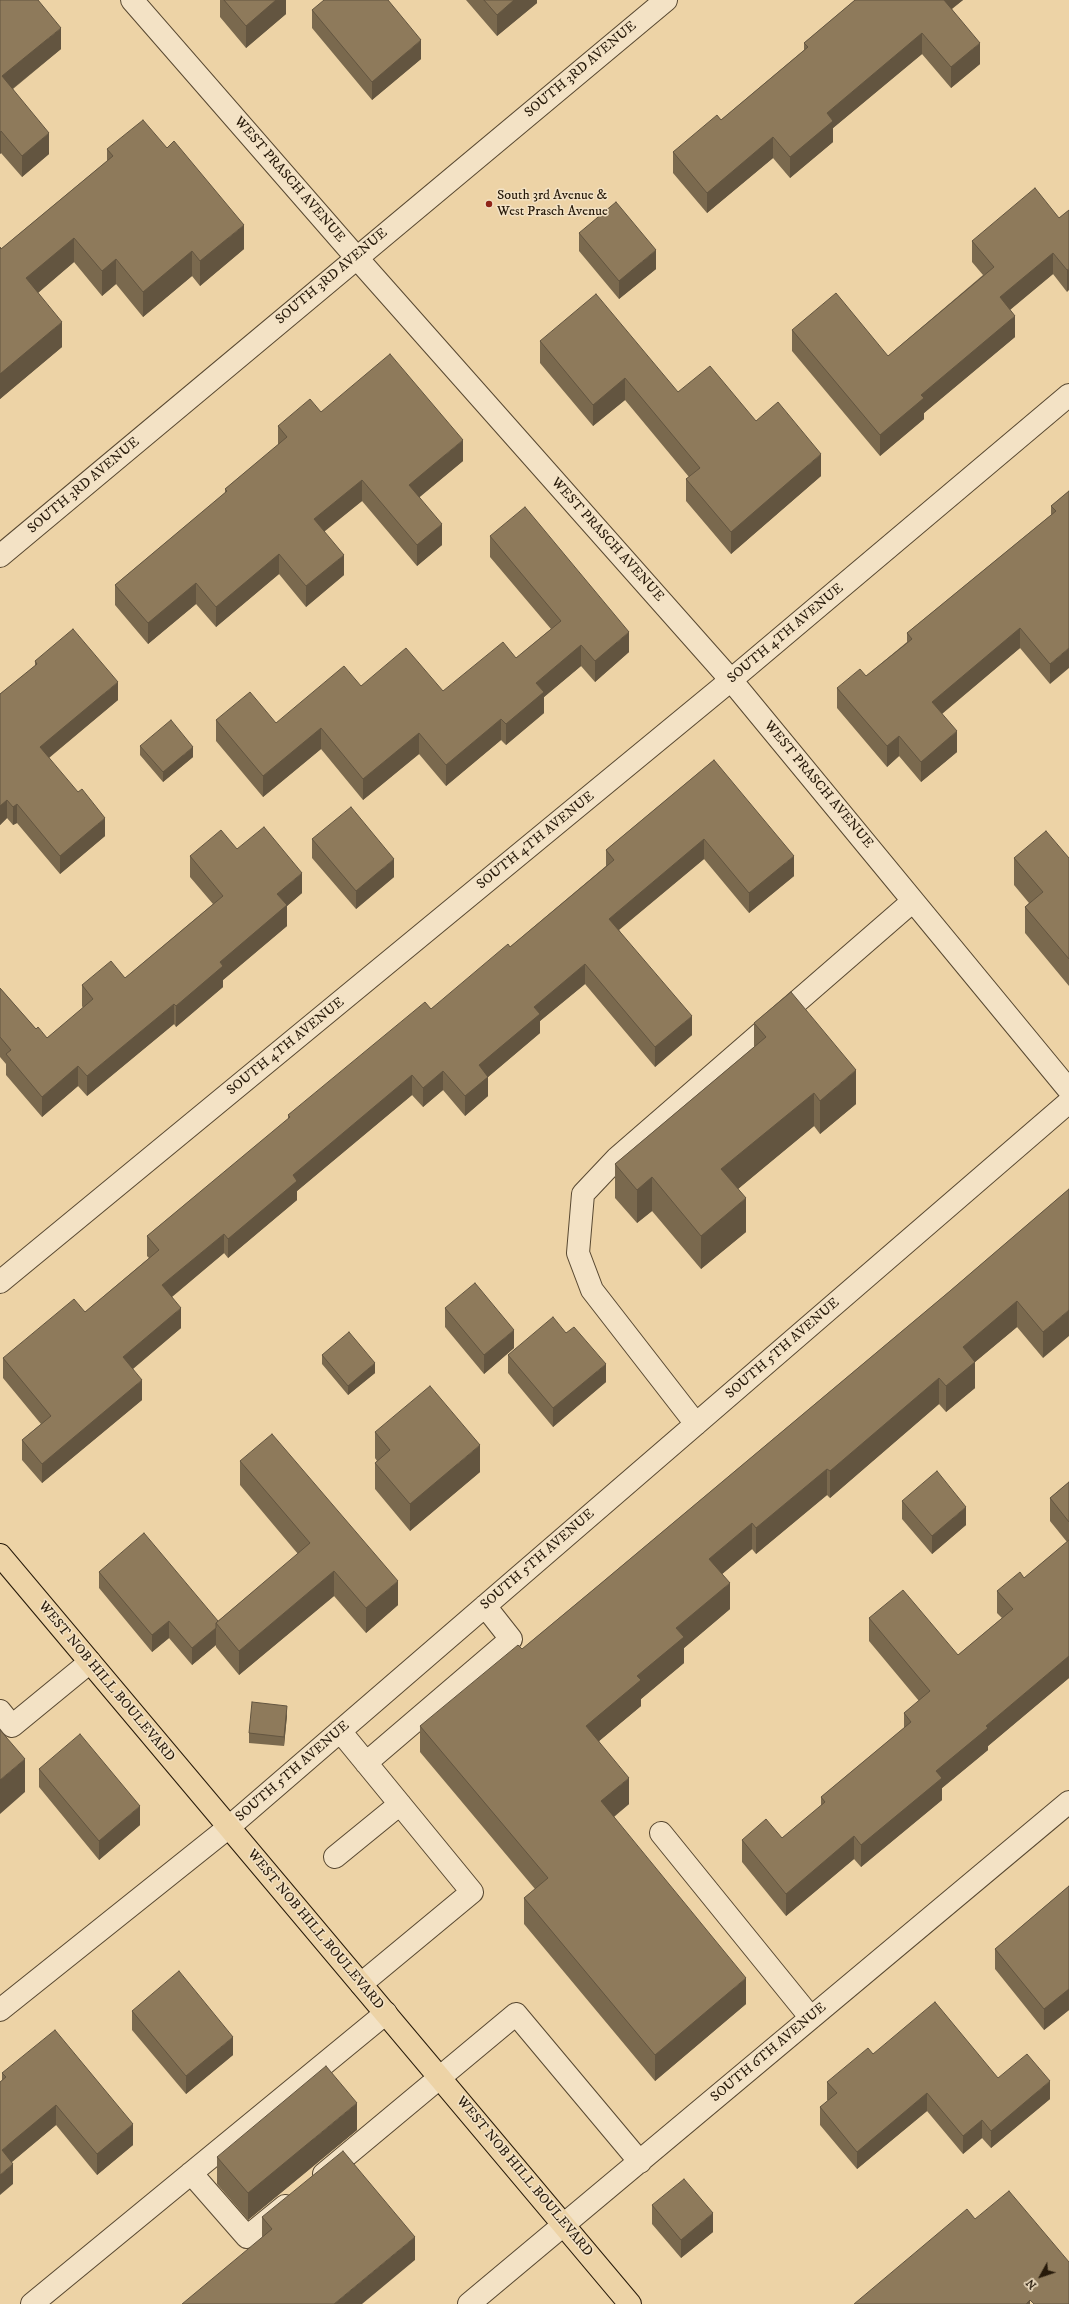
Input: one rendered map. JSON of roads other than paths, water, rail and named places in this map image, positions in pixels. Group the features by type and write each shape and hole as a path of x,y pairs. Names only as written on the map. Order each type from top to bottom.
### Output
{"main road":[{"name":"WEST NOB HILL BOULEVARD","path":"0,1555 630,2304"}],"street":[{"name":"WEST PRASCH AVENUE","path":"132,0 356,257 731,680 1069,1090"},
{"name":"SOUTH 3RD AVENUE","path":"0,556 356,257 666,0"},
{"name":"SOUTH 4TH AVENUE","path":"0,1282 731,680 1069,395"},
{"path":"696,1424 592,1290 578,1252 583,1194 617,1158 913,901"},
{"name":"SOUTH 5TH AVENUE","path":"0,2010 229,1827 1069,1102"},
{"path":"366,1763 512,1639 485,1606"},
{"path":"0,1711 12,1726 90,1662"},
{"path":"340,1731 472,1892 361,1984"},
{"name":"SOUTH 6TH AVENUE","path":"469,2304 1069,1802"},
{"path":"335,1857 400,1804"},
{"path":"661,1833 811,2018"},
{"path":"32,2304 386,2013"},
{"path":"191,2173 247,2237 516,2014 640,2162"}],"place":[{"name":"South 3rd Avenue & West Prasch Avenue","path":"489,204"}]}
